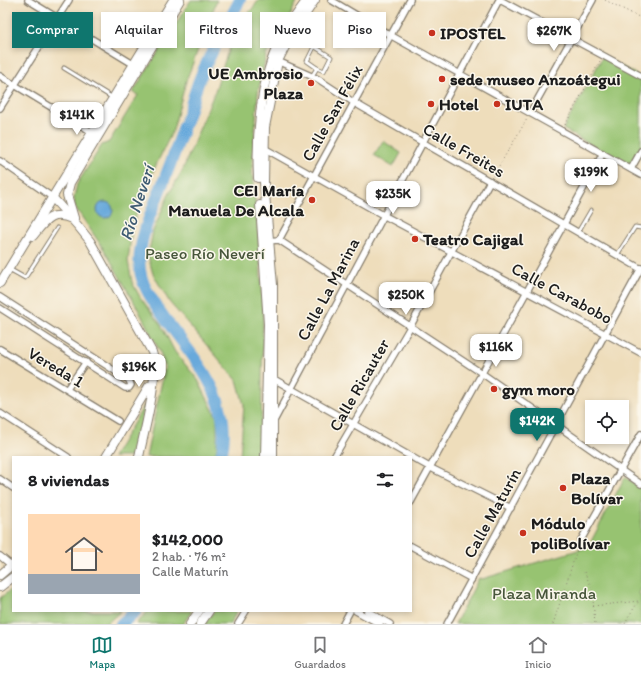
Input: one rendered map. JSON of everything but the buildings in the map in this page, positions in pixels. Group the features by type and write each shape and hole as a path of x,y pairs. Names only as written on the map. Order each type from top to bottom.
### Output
{"main road":[{"path":"11,266 173,0"},
{"path":"78,226 67,195 70,183 180,0"},
{"path":"265,456 273,285 267,241 261,146 275,60 283,36 307,0"},
{"path":"307,12 315,0"},
{"path":"275,60 283,48"},
{"path":"52,197 73,219 100,258 152,352 155,362 154,378 139,456"},
{"path":"1,278 50,217 60,215 73,219"},
{"path":"269,377 273,423 273,456"},
{"path":"107,456 140,404 154,378"},
{"path":"0,575 12,565"},
{"path":"0,587 12,578"},
{"path":"190,624 198,612"},
{"path":"200,624 208,612"}],"street":[{"path":"28,0 48,12"},
{"path":"62,12 69,0"},
{"path":"331,0 390,35 641,175"},
{"name":"Calle San Félix","path":"279,240 410,0"},
{"path":"500,0 641,76"},
{"name":"Calle La Marina","path":"273,423 383,214 500,0"},
{"path":"530,113 593,0"},
{"path":"93,39 133,64"},
{"path":"0,108 39,48"},
{"name":"Calle Freites","path":"275,60 312,76 353,102 641,268"},
{"path":"0,76 92,132"},
{"name":"Calle Carabobo","path":"261,146 383,214 641,353"},
{"path":"631,169 641,151"},
{"path":"412,500 483,374 526,290 603,153"},
{"path":"0,161 52,197"},
{"name":"Calle Ricauter","path":"335,456 410,327 490,181"},
{"path":"267,241 279,240 483,374 641,484"},
{"name":"Calle Maturín","path":"447,624 641,268"},
{"path":"0,297 130,380 131,385 129,388 125,388 0,308"},
{"name":"Vereda 1","path":"0,349 118,421"},
{"path":"67,389 86,362"},
{"path":"269,377 292,388 410,456"},
{"path":"0,413 66,456"},
{"path":"581,540 641,434"},
{"path":"412,457 511,508"},
{"path":"0,479 12,487"},
{"path":"412,547 472,579"},
{"path":"0,556 12,565"},
{"path":"238,624 245,612"},
{"path":"343,624 349,612"},
{"path":"358,612 380,624"},
{"path":"368,612 390,624"}],"lane":[{"path":"314,48 307,61 324,71 331,57 316,48"},
{"path":"64,68 113,98"},
{"path":"312,76 317,68"},
{"path":"578,232 591,210"},
{"path":"617,255 635,227 641,228"},
{"path":"11,266 25,278 57,228"}],"path":[{"path":"605,0 641,18"},
{"path":"562,130 603,56"},
{"path":"490,181 530,113"},
{"path":"553,624 581,540"},
{"path":"584,572 592,588 595,624"},
{"path":"593,606 639,601 625,624"}],"green space":[{"path":"191,0 217,0 212,12 185,12 185,48 199,48 186,81 173,130 143,192 132,228 128,261 132,282 140,297 161,325 175,352 198,380 217,418 217,447 215,456 146,456 165,367 160,352 138,309 105,251 75,207 74,198 77,184 102,145 109,142 138,95 133,92 161,48 177,48 177,22"},
{"name":"Paseo Río Neverí","path":"259,0 298,0 292,12 260,12 260,48 270,48 266,55 258,93 252,171 259,238 263,319 260,456 240,456 244,405 237,380 170,303 153,274 148,256 153,231 169,194 183,169 215,91 229,48 252,48 252,12 250,12"},
{"path":"603,56 641,77 641,148 630,167 563,129"},
{"path":"383,141 401,153 393,167 374,155"},
{"path":"145,404 135,456 114,456"},
{"name":"Plaza Miranda","path":"625,477 641,488 641,589 639,594 641,595 641,624 455,624 479,578 482,579 588,547"},
{"path":"12,589 12,612 120,612 106,624 0,624 0,598"},
{"path":"147,612 191,612 183,624 136,624"},
{"path":"213,612 236,612 230,624 204,624"}],"water":[{"path":"105,202 111,204 113,210 111,216 105,218 99,216 97,210 99,204"}],"waterway":[{"name":"Río Neverí","path":"221,456 224,435 222,415 216,396 196,361 147,291 141,276 140,258 141,246 148,221 188,115 198,83 214,48 240,0"},
{"name":"Río Neverí","path":"121,624 135,612"}],"place":[{"name":"IPOSTEL","path":"432,33"},
{"name":"sede museo Anzoátegui","path":"442,79"},
{"name":"UE Ambrosio Plaza","path":"311,83"},
{"name":"Hotel","path":"431,104"},
{"name":"IUTA","path":"497,104"},
{"name":"CEI María Manuela De Alcala","path":"312,200"},
{"name":"Teatro Cajigal","path":"415,239"},
{"name":"gym moro","path":"494,389"},
{"name":"Plaza Bolívar","path":"563,488"},
{"name":"Módulo poliBolívar","path":"523,533"}]}
